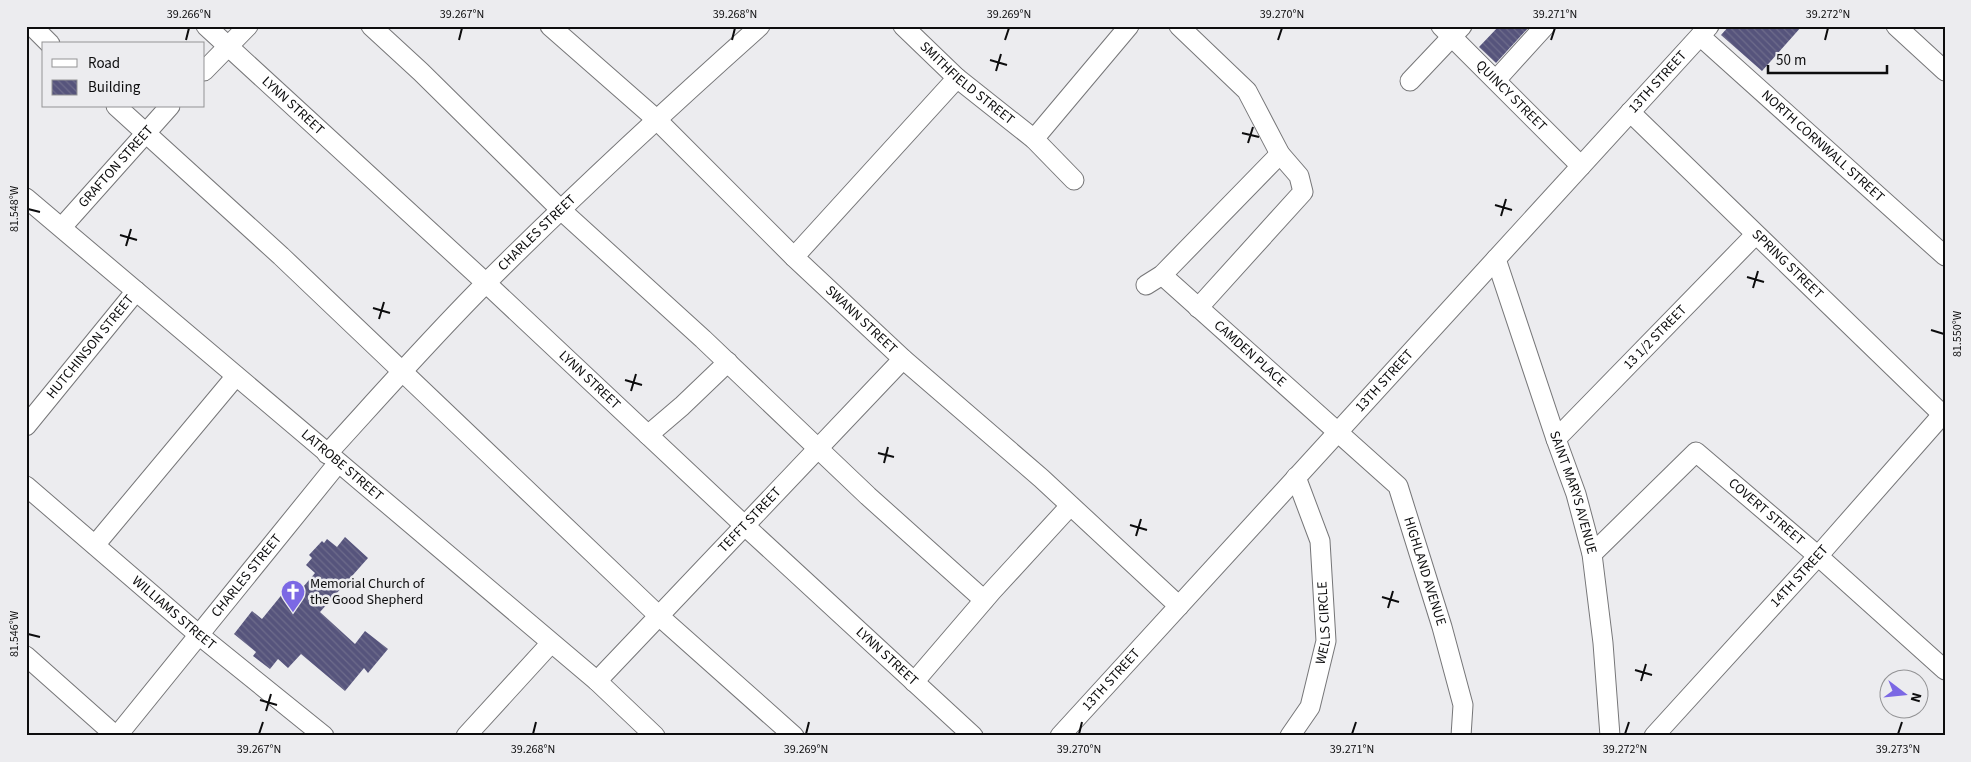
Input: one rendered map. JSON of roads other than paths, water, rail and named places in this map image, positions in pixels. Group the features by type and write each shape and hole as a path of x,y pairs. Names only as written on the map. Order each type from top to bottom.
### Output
{"street":[{"path":"32,26 48,42"},
{"name":"LYNN STREET","path":"206,26 486,283 973,736"},
{"path":"205,70 248,26"},
{"path":"371,26 421,72 561,210 728,362 868,496 984,600"},
{"name":"SWANN STREET","path":"550,26 656,119 794,258 903,359 1070,506 1179,606"},
{"name":"CHARLES STREET","path":"117,736 199,635 333,458 403,370 486,283 561,210 656,119 760,26"},
{"name":"SMITHFIELD STREET","path":"903,26 957,78 1034,139 1074,180"},
{"path":"1034,139 1129,26"},
{"path":"1179,26 1247,92 1280,154 1299,176 1303,192 1198,308"},
{"path":"1496,80 1545,26"},
{"path":"1896,26 1945,71"},
{"path":"1410,81 1451,30"},
{"name":"QUINCY STREET","path":"1451,30 1496,80 1581,166"},
{"name":"13TH STREET","path":"1060,736 1704,31"},
{"name":"NORTH CORNWALL STREET","path":"1704,31 1945,256"},
{"path":"794,258 957,78"},
{"path":"118,108 144,134 281,256 403,370 658,616 794,736"},
{"name":"GRAFTON STREET","path":"62,227 168,108"},
{"name":"SPRING STREET","path":"1630,112 1943,416"},
{"path":"1146,285 1162,275 1280,154"},
{"name":"LATROBE STREET","path":"29,205 62,227 597,681 655,736"},
{"name":"13 1/2 STREET","path":"1556,439 1755,235"},
{"name":"SAINT MARYS AVENUE","path":"1496,259 1576,494 1592,554 1604,643 1610,736"},
{"name":"CAMDEN PLACE","path":"1162,275 1337,433"},
{"name":"HUTCHINSON STREET","path":"26,426 136,290"},
{"name":"TEFFT STREET","path":"597,681 903,359"},
{"path":"648,435 728,362"},
{"path":"95,545 236,376"},
{"name":"14TH STREET","path":"1666,732 1818,556 1943,416"},
{"name":"HIGHLAND AVENUE","path":"1337,433 1398,486 1442,628 1463,706 1461,736"},
{"name":"COVERT STREET","path":"1592,554 1696,452 1818,556 1945,670"},
{"name":"WELLS CIRCLE","path":"1290,736 1310,707 1326,641 1320,541 1296,477"},
{"name":"WILLIAMS STREET","path":"26,486 199,635 324,736"},
{"path":"914,682 984,600 1070,506"},
{"path":"466,736 551,643"},
{"path":"26,656 117,736"}],"place":[{"name":"Memorial Church of the Good Shepherd","path":"293,613"}]}
